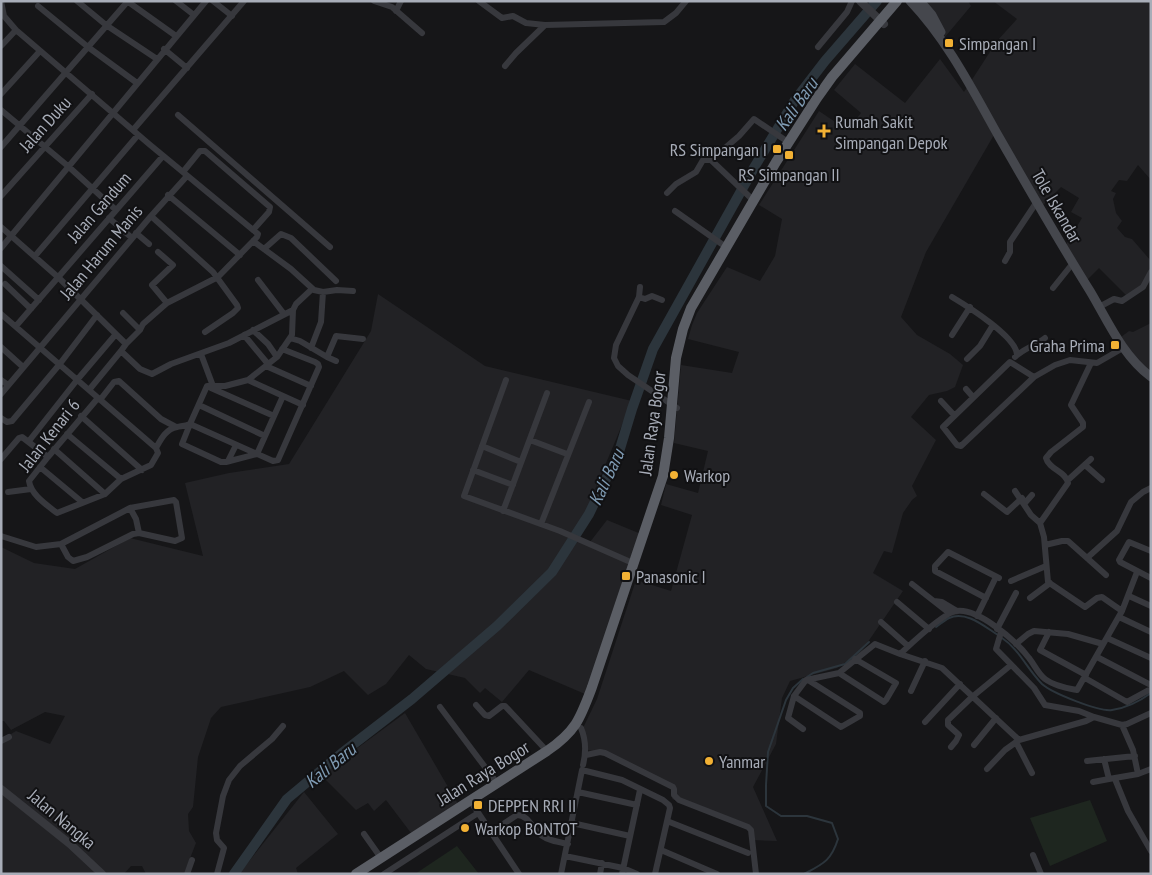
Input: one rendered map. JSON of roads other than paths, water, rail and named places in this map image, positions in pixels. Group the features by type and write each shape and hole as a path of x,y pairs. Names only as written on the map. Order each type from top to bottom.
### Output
{"highway":[{"name":"Jalan Raya Bogor","path":"368,874 564,746 581,728 596,690 671,463 676,358 691,308 722,245 785,140 824,87 897,1"},
{"name":"Jalan Raya Bogor","path":"675,407 688,327 699,304 804,126 880,20 904,1"},
{"name":"Jalan Raya Bogor","path":"356,874 473,806 497,782 547,752 564,739 579,720 636,565"}],"main road":[{"name":"Tole Iskandar","path":"910,1 946,44"},
{"name":"Tole Iskandar","path":"920,1 935,19 946,44 1036,203 1123,348 1134,363 1151,377"}],"street":[{"path":"1,1 4,16 16,30 163,156 258,234 218,277 167,303 146,321 89,390"},
{"path":"77,1 106,25 157,59"},
{"path":"1,147 128,1 176,36"},
{"path":"176,1 194,15"},
{"path":"1,248 164,49 206,1"},
{"path":"213,1 232,16"},
{"path":"35,256 92,188 187,68 244,1"},
{"path":"374,1 385,4 396,11 422,33"},
{"path":"396,11 401,1"},
{"path":"479,1 502,18 513,16 526,23 545,25 664,22 676,13 686,1"},
{"path":"818,47 847,12 852,1"},
{"path":"862,4 880,20"},
{"path":"38,6 88,47 137,83"},
{"path":"505,66 545,25"},
{"path":"1,46 16,30"},
{"path":"164,49 187,68"},
{"path":"1,94 40,51"},
{"name":"Jalan Duku","path":"1,196 92,94"},
{"path":"1,110 69,167 116,210"},
{"path":"178,115 330,248"},
{"path":"667,193 676,184 689,178 696,172 703,160 711,160 739,136 754,119 785,140"},
{"name":"Jalan Harum Manis","path":"1,394 151,216 185,174 200,151 205,151 270,207 270,212 252,230"},
{"name":"Jalan Gandum","path":"16,326 163,156"},
{"path":"711,160 750,198"},
{"path":"168,195 240,255"},
{"path":"1005,262 1010,252 1010,242 1036,203"},
{"path":"675,212 722,245"},
{"path":"151,216 218,277 238,308 205,332"},
{"path":"109,218 149,244"},
{"path":"1,227 59,278 126,344"},
{"path":"264,249 278,236 281,234 285,235 291,238 336,281"},
{"path":"253,240 298,274 312,289 323,292 337,290 352,291"},
{"path":"158,252 173,265 152,285 167,303"},
{"path":"1053,288 1073,263"},
{"path":"1,266 39,300"},
{"path":"1099,307 1114,299 1122,301 1142,287 1151,272"},
{"path":"258,280 284,314"},
{"path":"5,284 31,309"},
{"path":"640,287 640,297 616,345 614,358 624,372 675,407"},
{"path":"210,386 225,386 248,380 277,357 290,338 293,310 298,301 312,289"},
{"path":"311,348 321,322 323,292"},
{"path":"640,297 644,299 652,296 662,300"},
{"path":"952,297 993,325 1015,348 1017,355"},
{"path":"952,335 970,308"},
{"path":"121,351 140,369 152,374 171,364 229,343 293,310"},
{"path":"123,313 140,330"},
{"path":"1,314 156,448 158,453 151,464 142,470 122,479 104,494 82,502 40,467"},
{"path":"1,418 7,422 12,421 97,315"},
{"path":"967,359 980,346 993,325"},
{"path":"253,330 268,344 277,357"},
{"path":"29,441 116,334"},
{"path":"244,335 267,365 312,386"},
{"path":"327,357 336,336 363,339"},
{"path":"290,338 300,341 336,361"},
{"path":"1045,338 1017,355 943,427 957,445 960,446 1034,377 1064,362 1077,360 1091,363 1100,362 1123,348"},
{"path":"1,347 23,368"},
{"path":"156,448 165,434 176,427 190,424 273,461 278,460 318,370 318,364 282,349"},
{"path":"201,354 210,386 190,424 182,442 183,445 215,460 226,462 256,454 283,396"},
{"path":"1010,362 1034,377"},
{"path":"1068,480 1048,463 1046,458 1083,427 1083,423 1072,408 1072,403 1091,363"},
{"path":"1,380 8,386"},
{"path":"248,380 303,404"},
{"path":"506,380 464,496 560,531 636,565"},
{"name":"Jalan Kenari 6","path":"82,502 57,513 38,497 29,482 81,416 116,381 161,419 176,427"},
{"path":"210,386 274,416"},
{"path":"966,389 973,398"},
{"path":"503,511 547,393"},
{"path":"941,401 954,415"},
{"path":"541,524 589,402"},
{"path":"199,405 265,436"},
{"path":"81,416 142,470"},
{"path":"67,434 122,479"},
{"path":"1,458 20,437 29,441 29,443 48,456"},
{"path":"530,440 568,454"},
{"path":"228,461 236,445"},
{"path":"482,446 522,462"},
{"path":"54,450 104,494"},
{"path":"1040,523 1068,485 1068,480 1091,460"},
{"path":"1085,465 1102,480"},
{"path":"473,470 513,485"},
{"path":"8,492 31,488"},
{"path":"1087,558 1117,530 1131,502 1151,488"},
{"path":"1015,491 1031,515 1040,523 1045,545 1047,580 1050,584 1085,607 1097,598 1102,597 1121,614 1151,632"},
{"path":"984,494 1007,512 1032,495"},
{"path":"1,536 36,547 61,544 130,508 174,500 176,502 182,533 180,540 175,541 139,533 133,534 87,557 73,561 68,557 61,544"},
{"path":"130,508 136,519 139,533"},
{"path":"1045,545 1068,541 1106,575"},
{"path":"1151,551 1131,542 1126,545 1119,562 1151,578"},
{"path":"977,616 998,577 948,552 934,568 936,572 986,598"},
{"path":"1012,581 1046,566"},
{"path":"900,654 949,613 966,611 977,616 1016,644 1043,678 1061,686 1077,690 1121,614 1137,572"},
{"path":"912,584 949,613"},
{"path":"1030,598 1050,584"},
{"path":"1016,592 999,633 996,649 1037,692 1045,705 1079,711 1122,725 1151,713"},
{"path":"1129,596 1151,606"},
{"path":"934,601 942,602 957,611"},
{"path":"897,602 929,629"},
{"path":"881,622 908,646"},
{"path":"1016,644 1028,634 1034,632 1076,636 1103,644"},
{"path":"1031,661 1040,650 1049,632"},
{"path":"1107,638 1151,658"},
{"path":"803,729 788,718 794,696 801,685 808,680 839,673 875,644 942,668 1018,741 1032,773"},
{"path":"1040,650 1127,702 1151,687 1096,657"},
{"path":"839,673 884,702 896,683 855,659"},
{"path":"911,691 925,662"},
{"path":"951,747 959,735 948,725 948,720 1010,665"},
{"path":"794,696 841,727 860,716 860,713 841,699 808,680"},
{"path":"924,722 960,684"},
{"path":"476,705 489,716 502,706 505,706 547,752"},
{"path":"440,707 497,782"},
{"path":"987,769 1005,750 1018,741 1086,721 1094,716"},
{"path":"974,745 996,718"},
{"path":"1122,725 1135,756 1138,774"},
{"path":"217,874 224,848 216,837 216,829 223,796 230,780 240,766 272,739 283,726"},
{"path":"561,874 586,755 584,735 581,728"},
{"path":"1,741 8,737"},
{"path":"586,755 600,752 605,753 673,787 674,795 679,800 748,827 751,830 756,874"},
{"path":"1087,760 1135,756"},
{"path":"1104,759 1128,811 1148,840 1151,851"},
{"path":"583,767 622,780 663,800 670,808 654,874"},
{"path":"1093,782 1150,771"},
{"name":"Jalan Nangka","path":"1,789 70,844 102,874"},
{"path":"623,871 640,790"},
{"path":"578,792 637,805"},
{"path":"384,874 473,806 518,874"},
{"path":"491,832 513,817 521,815 539,834 551,840 568,844"},
{"path":"667,821 748,854"},
{"path":"572,823 630,836"},
{"path":"364,834 381,858"},
{"path":"661,850 705,872 716,874"},
{"path":"1033,855 1041,874"},
{"path":"565,856 637,874"},
{"path":"188,874 192,860"},
{"path":"600,874 602,864"}],"waterway":[{"name":"Kali Baru","path":"234,874 287,799 342,753 412,699 497,626 552,572 589,514 619,452 653,349 755,166 795,100 825,61 877,1"},
{"path":"936,627 949,618 962,616 975,620 998,635"},
{"path":"1002,638 1018,653 1042,684 1076,701 1097,708 1112,710 1133,704 1151,693"},
{"path":"807,677 813,673 845,664 869,642"},
{"path":"803,679 793,688 786,700 768,752 766,806 781,816 807,816 832,823 838,839 832,852 826,861 804,874"}],"place":[{"name":"Simpangan I","path":"949,43"},
{"name":"Rumah Sakit Simpangan Depok","path":"824,131"},
{"name":"RS Simpangan I","path":"777,149"},
{"name":"RS Simpangan II","path":"789,155"},
{"name":"Graha Prima","path":"1115,345"},
{"name":"Warkop","path":"674,475"},
{"name":"Panasonic I","path":"626,576"},
{"name":"Yanmar","path":"709,761"},
{"name":"DEPPEN RRI II","path":"478,805"},
{"name":"Warkop BONTOT","path":"465,828"}]}
